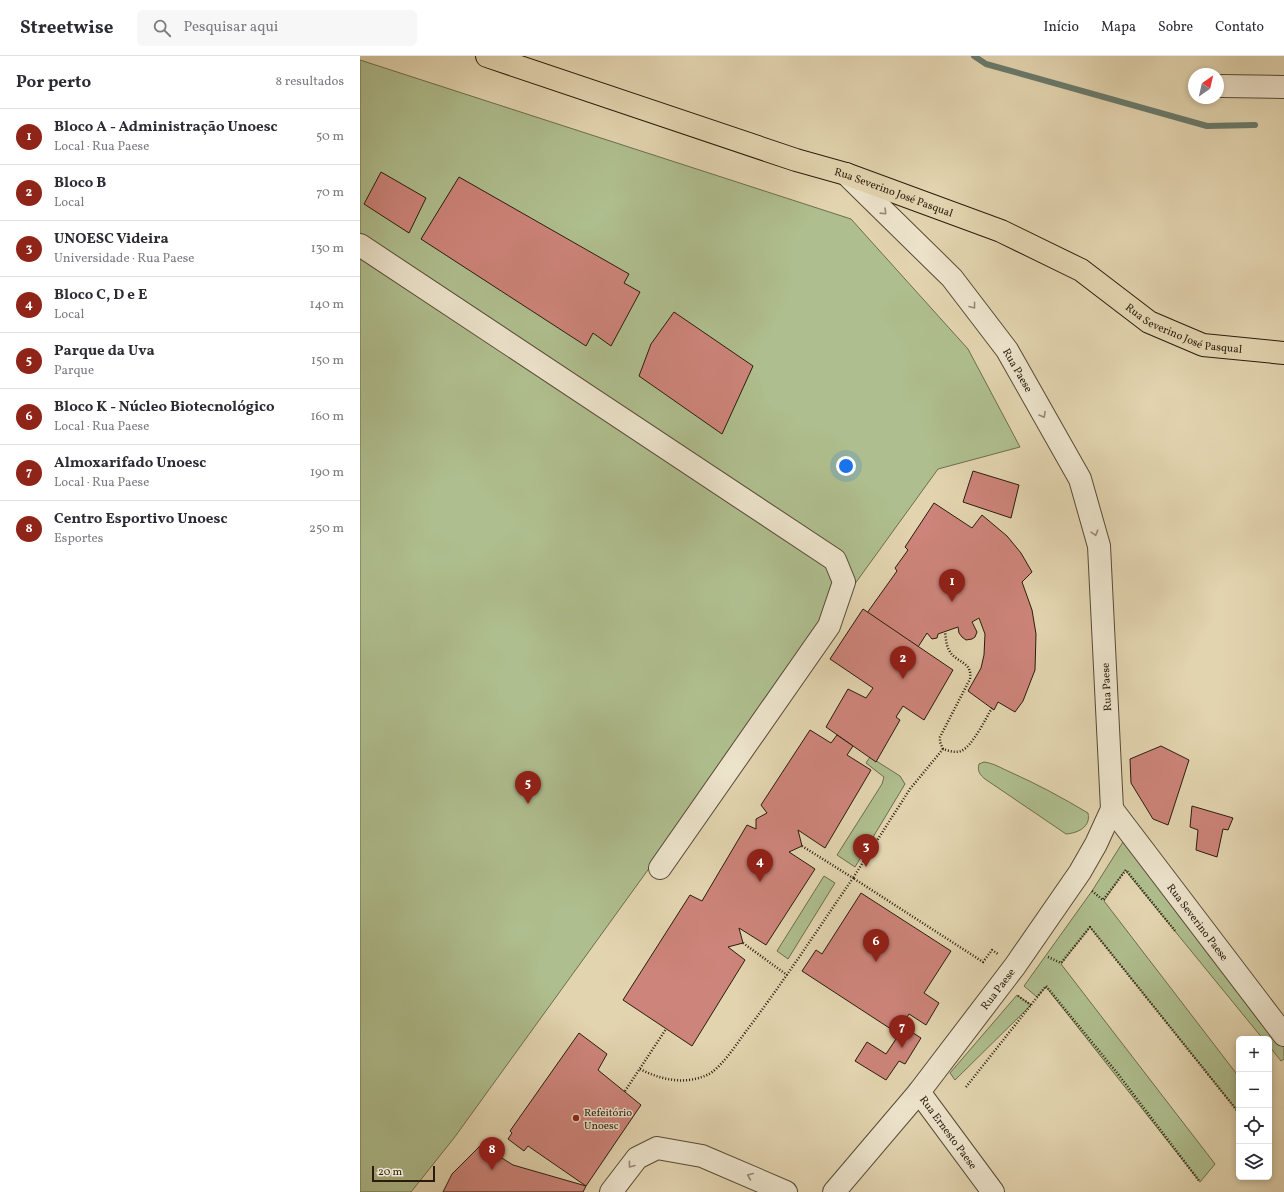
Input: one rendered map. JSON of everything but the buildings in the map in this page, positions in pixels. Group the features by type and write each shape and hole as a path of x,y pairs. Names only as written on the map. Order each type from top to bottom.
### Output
{"main road":[{"name":"Rua Severino José Pasqual","path":"487,56 796,160 846,174 1001,231 1081,270 1149,322 1204,345 1284,353"}],"street":[{"path":"1224,86 1284,87"},
{"name":"Rua Paese","path":"834,1192 919,1092 1015,966 1080,872 1096,844 1112,809 1099,546 1080,479 1007,350 952,278 846,174"},
{"path":"360,245 835,560 844,582 829,626 660,868"},
{"name":"Rua Severino Paese","path":"1112,809 1284,1035"},
{"name":"Rua Ernesto Paese","path":"919,1092 993,1192"},
{"path":"611,1192 637,1158 658,1148 702,1156 786,1192"}],"path":[{"path":"943,749 940,742 940,737 970,678 971,672 968,667 949,651 945,632"},
{"path":"943,749 954,752 964,749 970,744 992,708"},
{"path":"640,1069 655,1077 680,1081 696,1079 709,1075 728,1056 787,975 853,878 910,789 943,749"},
{"path":"802,846 983,962 992,950 998,954"},
{"path":"1092,891 1103,900 1126,870 1180,936"},
{"path":"1046,955 1060,964 1090,927 1236,1109"},
{"path":"743,943 787,975"},
{"path":"966,1087 1046,986 1118,1074 1200,1182"},
{"path":"1017,995 1031,1005"},
{"path":"625,1091 666,1029"}],"green space":[{"path":"360,60 851,219 968,349 1020,447 938,469 454,1138 411,1192 360,1192"},
{"path":"870,757 900,776 905,784 855,867 837,855 882,784 884,777 866,763"},
{"path":"984,762 991,763 1030,781 1088,813 1088,822 1086,826 1079,831 1066,834 983,777 979,773 978,766"},
{"path":"1123,842 1284,1045 1284,1059 1281,1061 1272,1050 1272,1036 1261,1036 1125,870 1104,901 1236,1073 1236,1109 1090,927 1061,964 1215,1164 1200,1182 1046,987 1037,997 1024,986 1092,891"},
{"path":"824,876 835,883 788,959 777,951"},
{"path":"1017,995 1031,1005 955,1080 950,1073"}],"waterway":[{"path":"974,56 986,64 1207,126 1255,125"}],"place":[{"name":"Bloco A - Administração Unoesc","path":"952,602"},
{"name":"Bloco B","path":"903,679"},
{"name":"Parque da Uva","path":"528,804"},
{"name":"UNOESC Videira","path":"866,867"},
{"name":"Bloco C, D e E","path":"760,882"},
{"name":"Bloco K - Núcleo Biotecnológico","path":"876,962"},
{"name":"Almoxarifado Unoesc","path":"902,1048"},
{"name":"Refeitório Unoesc","path":"576,1118"},
{"name":"Centro Esportivo Unoesc","path":"492,1170"}]}
